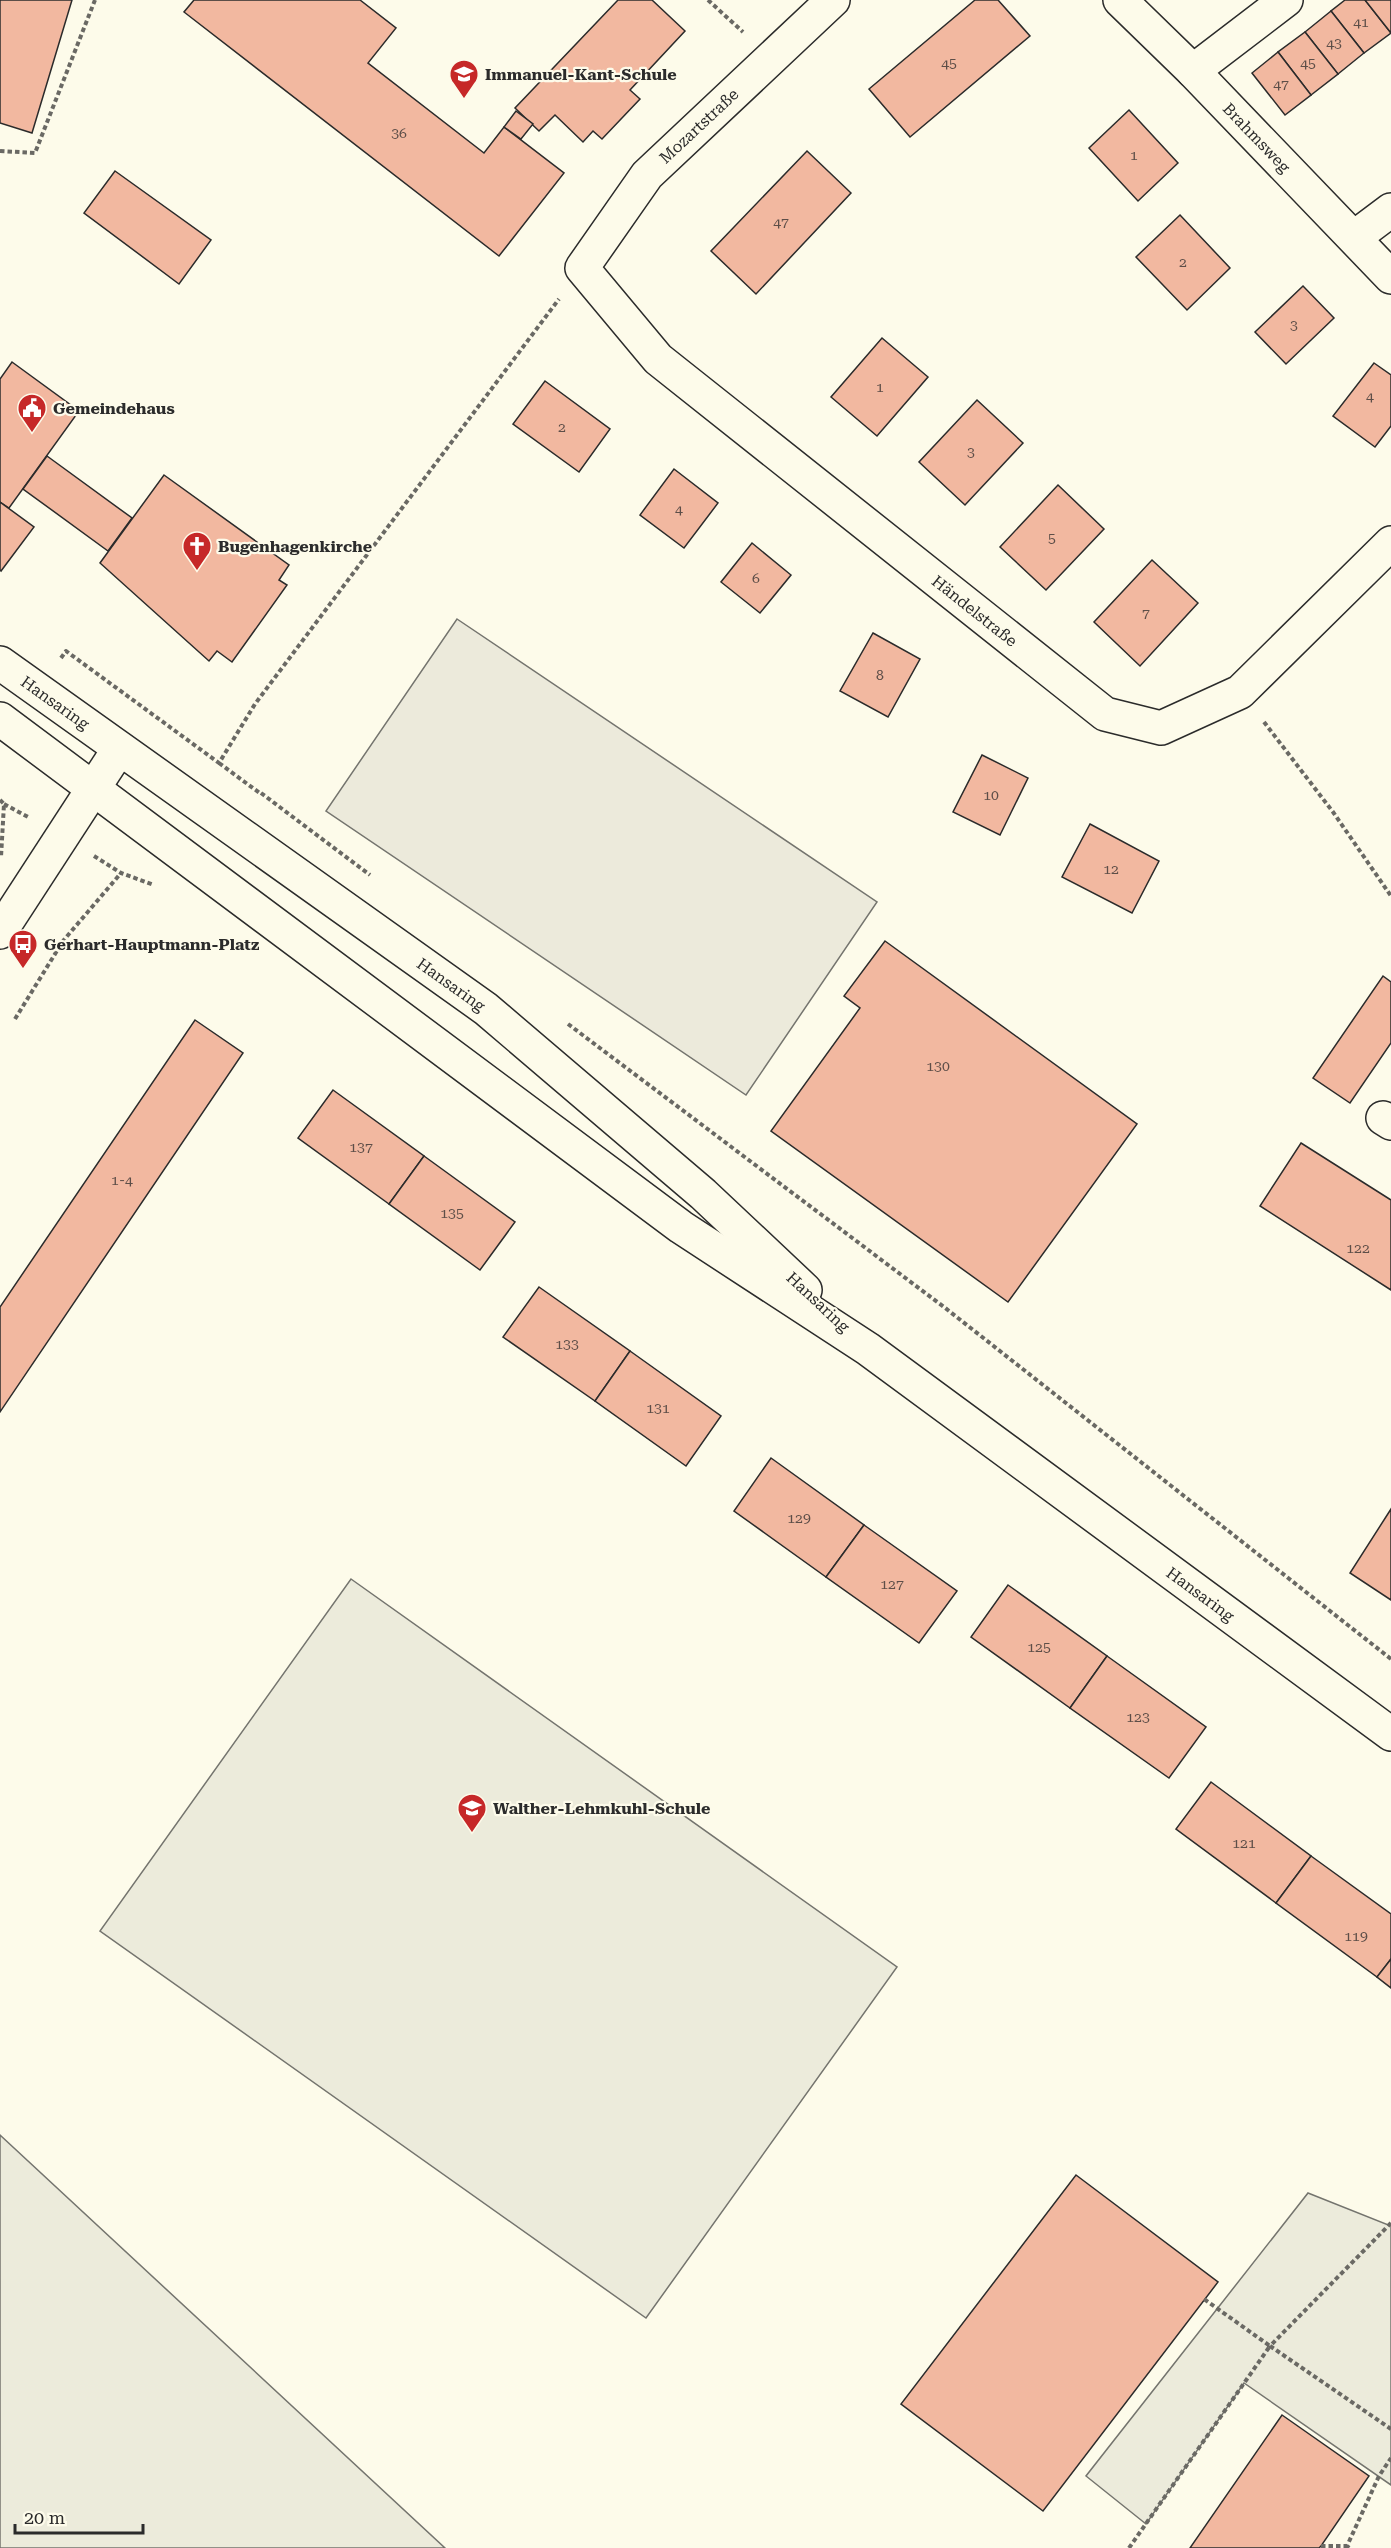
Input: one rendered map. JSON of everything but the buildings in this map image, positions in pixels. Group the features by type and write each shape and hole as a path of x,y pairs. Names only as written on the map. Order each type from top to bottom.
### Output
{"main road":[{"name":"Mozartstraße","path":"582,267 647,175 833,0"},
{"name":"Brahmsweg","path":"1120,0 1192,71 1391,277"},
{"path":"1192,71 1287,0"},
{"path":"1354,237 1391,210"},
{"name":"Händelstraße","path":"582,267 658,359 1105,714 1161,728 1240,692 1391,543"},
{"name":"Hansaring","path":"0,663 486,1009 703,1194 868,1348"},
{"name":"Hansaring","path":"0,719 681,1227 868,1348 1391,1734"},
{"path":"0,932 119,749"}],"path":[{"path":"0,151 34,153 94,0"},
{"path":"708,0 771,58"},
{"path":"35,690 66,651 219,763 255,704 582,267"},
{"path":"1240,692 1334,812 1391,896"},
{"path":"261,793 375,879"},
{"path":"0,800 4,804 0,858"},
{"path":"15,1019 63,940 121,873"},
{"path":"565,1022 944,1307 1391,1659"},
{"path":"1129,2548 1270,2346 1391,2223"},
{"path":"1204,2300 1391,2429"},
{"path":"1321,2546 1348,2547 1379,2476 1391,2458"}],"shaded area":[{"path":"457,619 877,902 746,1095 326,811"},
{"path":"351,1579 897,1967 646,2318 100,1931"},
{"path":"0,2135 445,2548 0,2548"},
{"path":"1308,2193 1391,2226 1391,2485 1244,2383 1146,2524 1086,2476"}],"place":[{"name":"Immanuel-Kant-Schule","path":"464,100"},
{"name":"Gemeindehaus","path":"32,434"},
{"name":"Bugenhagenkirche","path":"197,572"},
{"name":"Gerhart-Hauptmann-Platz","path":"23,970"},
{"name":"Walther-Lehmkuhl-Schule","path":"472,1834"}]}
